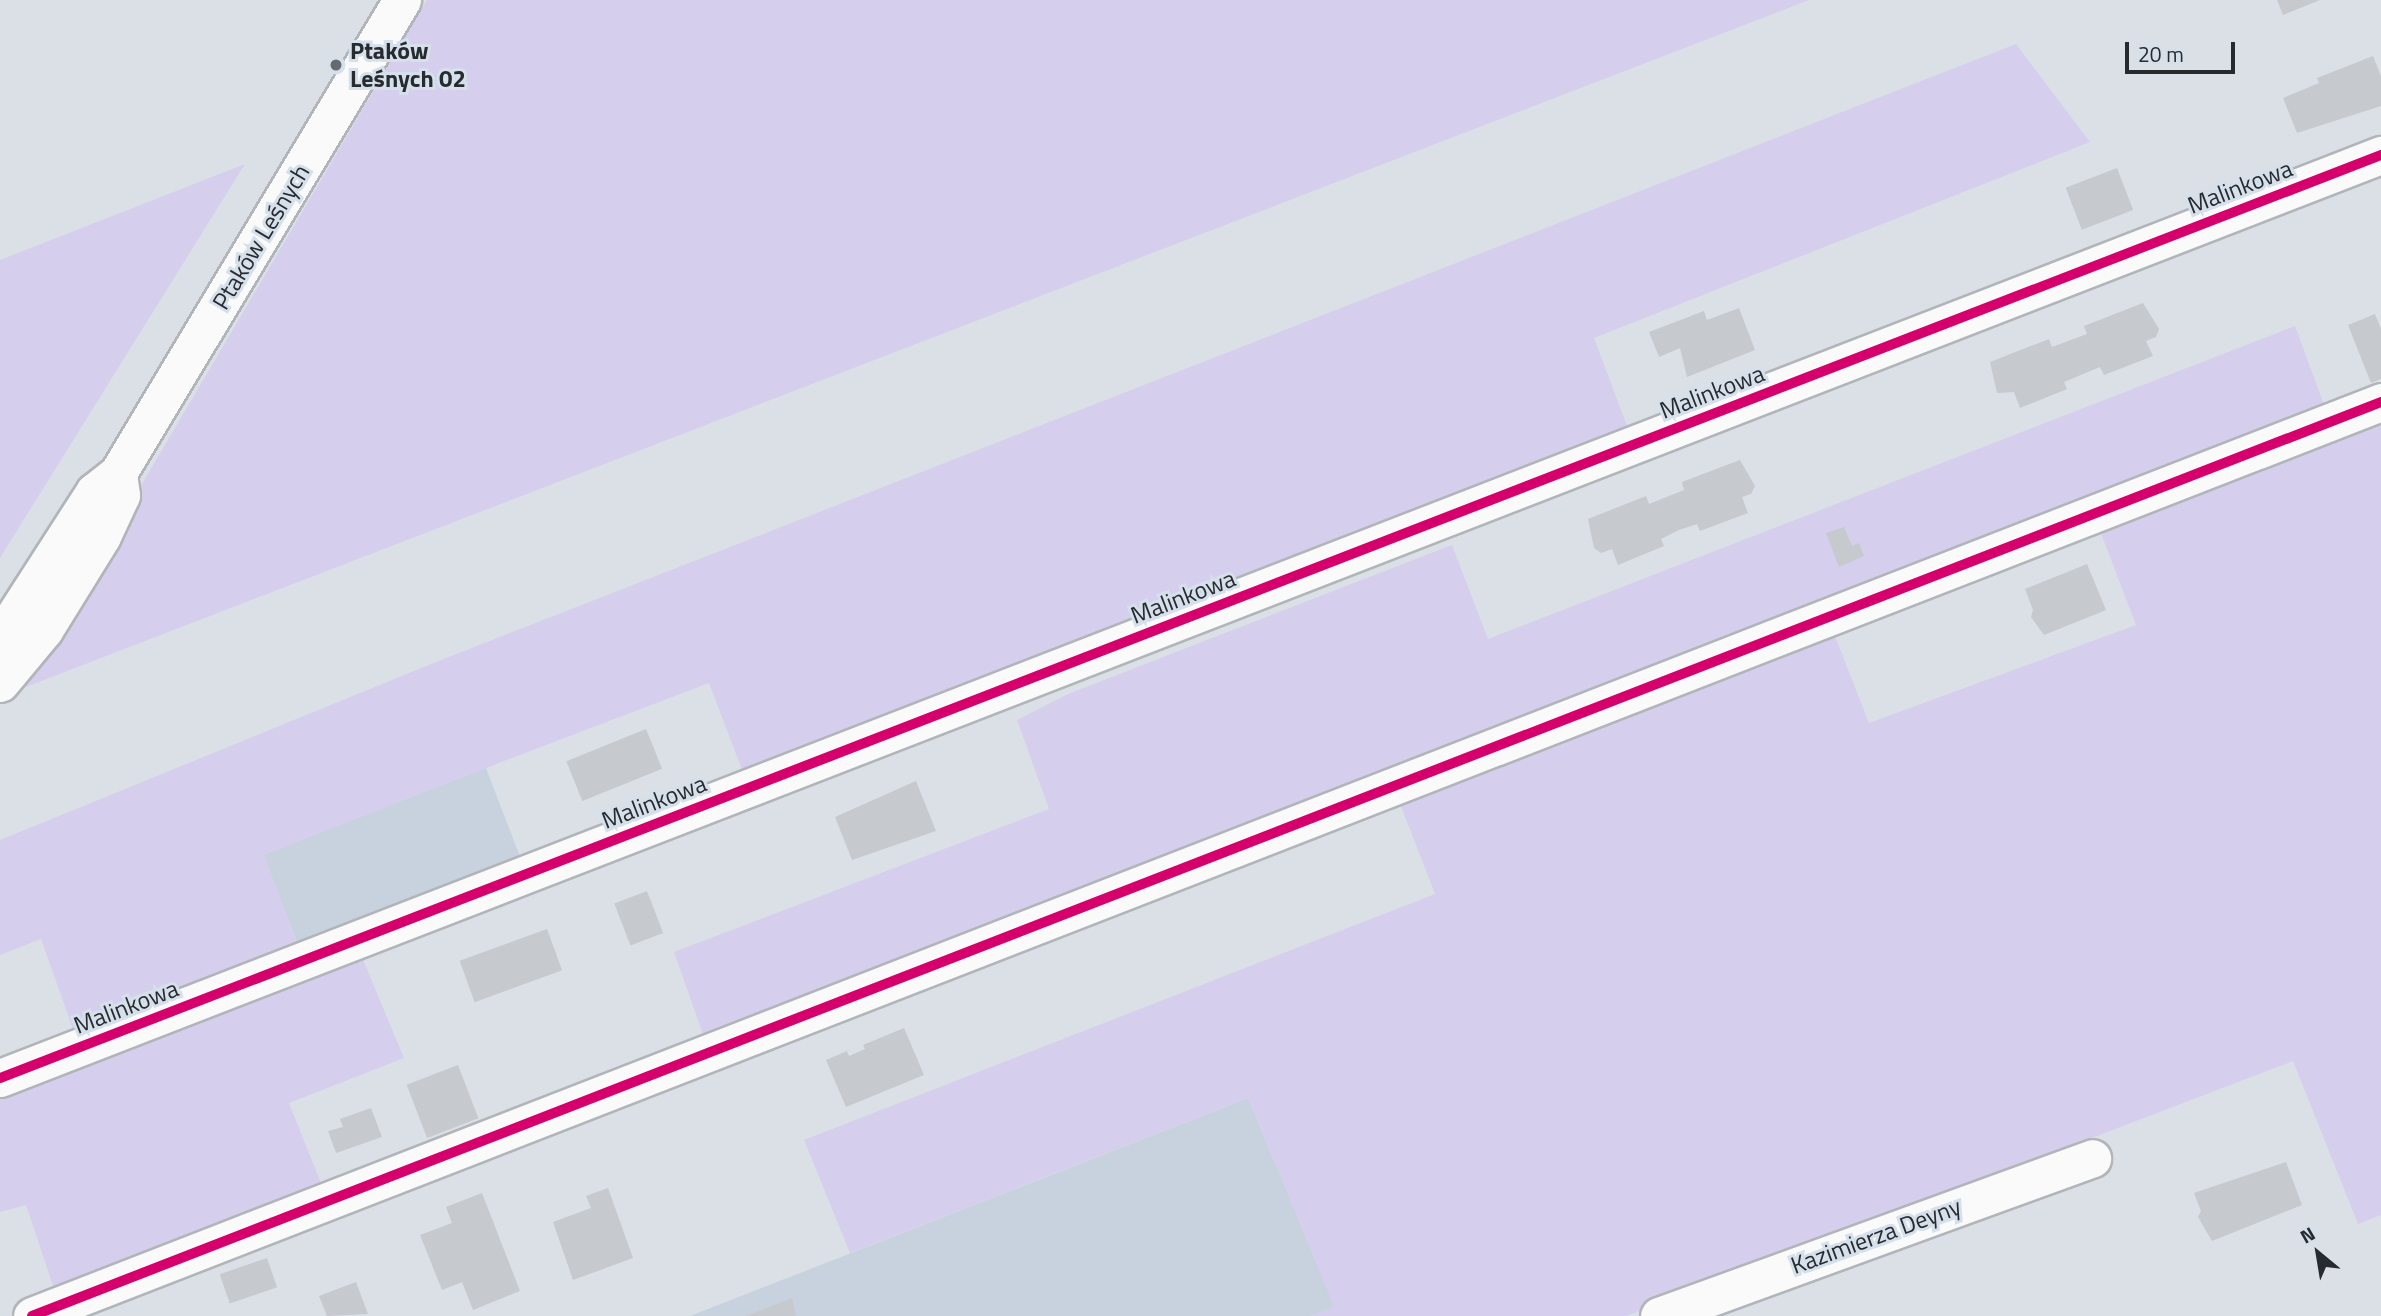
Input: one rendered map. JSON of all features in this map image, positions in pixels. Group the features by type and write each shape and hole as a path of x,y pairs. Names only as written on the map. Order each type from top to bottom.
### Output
{"street":[{"name":"Ptaków Leśnych","path":"0,638 94,492 118,473 402,0"},
{"name":"Malinkowa","path":"0,1078 2381,155"},
{"path":"32,1316 2381,402"},
{"name":"Ptaków Leśnych","path":"0,683 44,630 102,536 121,495 118,473"},
{"name":"Kazimierza Deyny","path":"1659,1316 2092,1158"}],"shaded area":[{"path":"427,0 1809,0 5,695 86,579"},
{"path":"2016,44 2090,142 1594,338 1629,431 744,775 709,683 486,768 264,855 298,946 74,1032 41,939 0,955 0,840 441,660"},
{"path":"245,164 0,558 0,260"},
{"path":"2295,326 2326,410 706,1043 674,952 1049,809 1017,720 1068,694 1452,545 1488,639"},
{"path":"2377,417 2381,427 2381,1215 2358,1224 2293,1061 1626,1316 1311,1316 1334,1306 1248,1098 850,1253 804,1140 1435,894 1397,796 1831,626 1869,723 2136,625 2097,523"},
{"path":"486,768 521,859 298,945 263,854"},
{"path":"362,957 404,1058 289,1103 325,1193 57,1298 26,1205 0,1212 0,1096"},
{"path":"1248,1098 1335,1307 1311,1316 690,1316"}],"building":[{"path":"2277,0 2320,0 2283,15"},
{"path":"2373,56 2381,76 2381,106 2297,133 2283,98 2319,83 2317,78"},
{"path":"2117,168 2133,210 2082,230 2066,188"},
{"path":"2143,303 2159,329 2156,337 2146,341 2153,356 2104,375 2100,367 2064,382 2067,389 2020,408 2014,392 1997,393 1990,362 2049,339 2052,347 2087,334 2084,326"},
{"path":"1739,308 1755,350 1687,377 1680,348 1659,357 1649,332 1704,311 1707,320"},
{"path":"2375,314 2381,329 2381,379 2371,383 2348,325"},
{"path":"1740,460 1755,486 1751,494 1742,497 1748,513 1700,531 1697,524 1679,530 1661,539 1664,546 1618,565 1612,549 1601,553 1594,548 1588,519 1646,496 1649,504 1684,490 1682,482"},
{"path":"1844,527 1852,546 1859,543 1864,556 1839,567 1826,533"},
{"path":"2087,564 2106,610 2044,635 2031,617 2033,610 2025,589"},
{"path":"646,729 662,769 582,801 566,761"},
{"path":"916,781 936,831 852,860 835,817"},
{"path":"647,891 663,933 630,946 614,904"},
{"path":"547,929 562,970 475,1002 460,961"},
{"path":"904,1028 924,1075 846,1107 826,1060 847,1051 849,1056 865,1049 863,1045"},
{"path":"458,1065 478,1118 427,1138 407,1085"},
{"path":"371,1108 382,1137 336,1153 328,1131 343,1127 340,1119"},
{"path":"2286,1162 2302,1205 2212,1241 2198,1217 2201,1211 2194,1193"},
{"path":"608,1188 633,1258 573,1280 553,1222 591,1208 586,1196"},
{"path":"482,1193 520,1291 473,1310 462,1282 442,1290 420,1235 452,1223 446,1207"},
{"path":"267,1258 277,1287 230,1304 220,1274"},
{"path":"356,1282 368,1314 327,1316 319,1296"},
{"path":"792,1298 796,1316 746,1316"}],"cycle path":[{"path":"0,1078 2381,155"},
{"path":"32,1316 2381,402"}],"place":[{"name":"Ptaków Leśnych 02","path":"336,65"}]}
